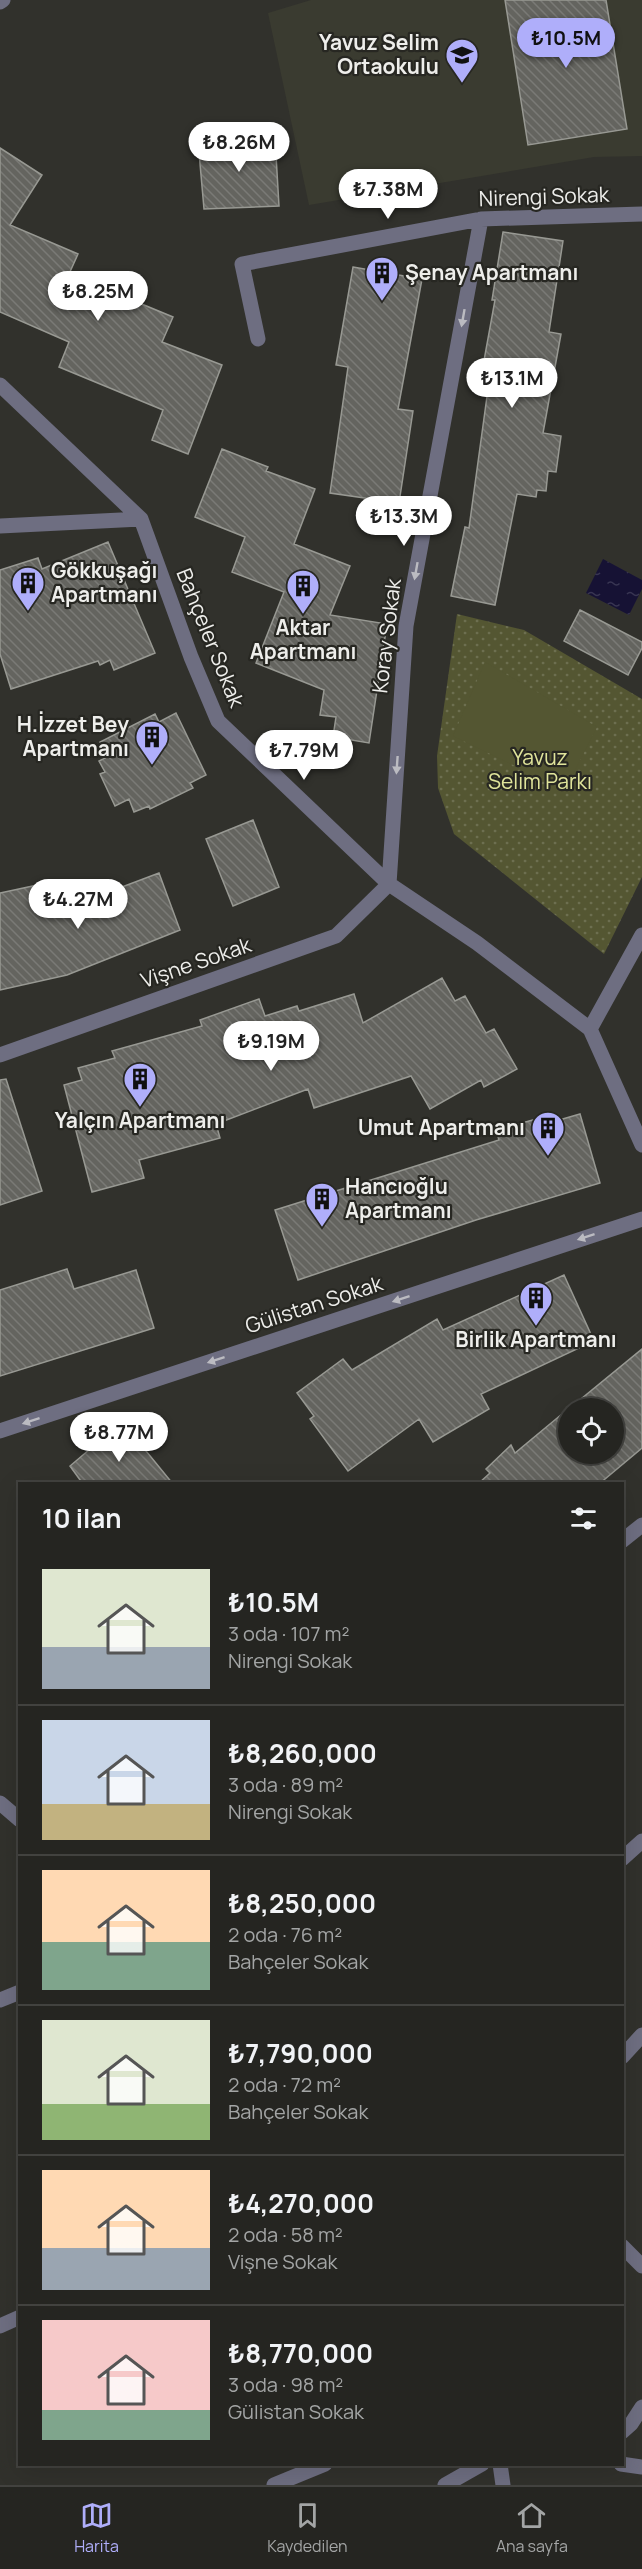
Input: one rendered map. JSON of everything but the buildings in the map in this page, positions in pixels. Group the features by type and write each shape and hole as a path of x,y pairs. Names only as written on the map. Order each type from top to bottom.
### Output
{"street":[{"name":"Nirengi Sokak","path":"258,339 242,264 481,219 642,214"},
{"name":"Koray Sokak","path":"388,884 406,626 481,219"},
{"name":"Bahçeler Sokak","path":"0,385 141,519 191,657 218,721 388,884 477,943 590,1029 642,1145"},
{"path":"0,526 141,519"},
{"name":"Vişne Sokak","path":"0,1055 336,936 388,884"},
{"path":"590,1029 642,935"},
{"name":"Gülistan Sokak","path":"0,1431 642,1219"},
{"path":"624,1539 642,1525"},
{"path":"0,1803 18,1818"},
{"path":"624,1857 642,1841"},
{"path":"0,2000 18,1993"},
{"path":"624,2055 642,2035"},
{"path":"624,2248 642,2266"},
{"path":"0,2326 18,2318"},
{"path":"624,2430 642,2407"},
{"path":"624,2464 642,2467"},
{"path":"274,2485 320,2466"},
{"path":"445,2485 478,2466"},
{"path":"500,2466 503,2485"}],"shaded area":[{"name":"Yavuz Selim Ortaokulu","path":"311,0 642,0 642,156 594,157 309,205 268,13"}],"green space":[{"name":"Yavuz Selim Parkı","path":"457,614 524,630 642,699 642,877 604,954 454,834 438,788 437,756"},
{"path":"485,662 597,727 565,790 453,736"}],"water":[{"path":"603,559 642,580 642,589 629,615 586,593"}],"place":[{"name":"Yavuz Selim Ortaokulu","path":"462,84"},
{"name":"Şenay Apartmanı","path":"382,302"},
{"name":"Gökkuşağı Apartmanı","path":"28,612"},
{"name":"Aktar Apartmanı","path":"303,615"},
{"name":"H.İzzet Bey Apartmanı","path":"152,766"},
{"name":"Yalçın Apartmanı","path":"140,1108"},
{"name":"Umut Apartmanı","path":"548,1157"},
{"name":"Hancıoğlu Apartmanı","path":"322,1228"},
{"name":"Birlik Apartmanı","path":"536,1327"}]}
